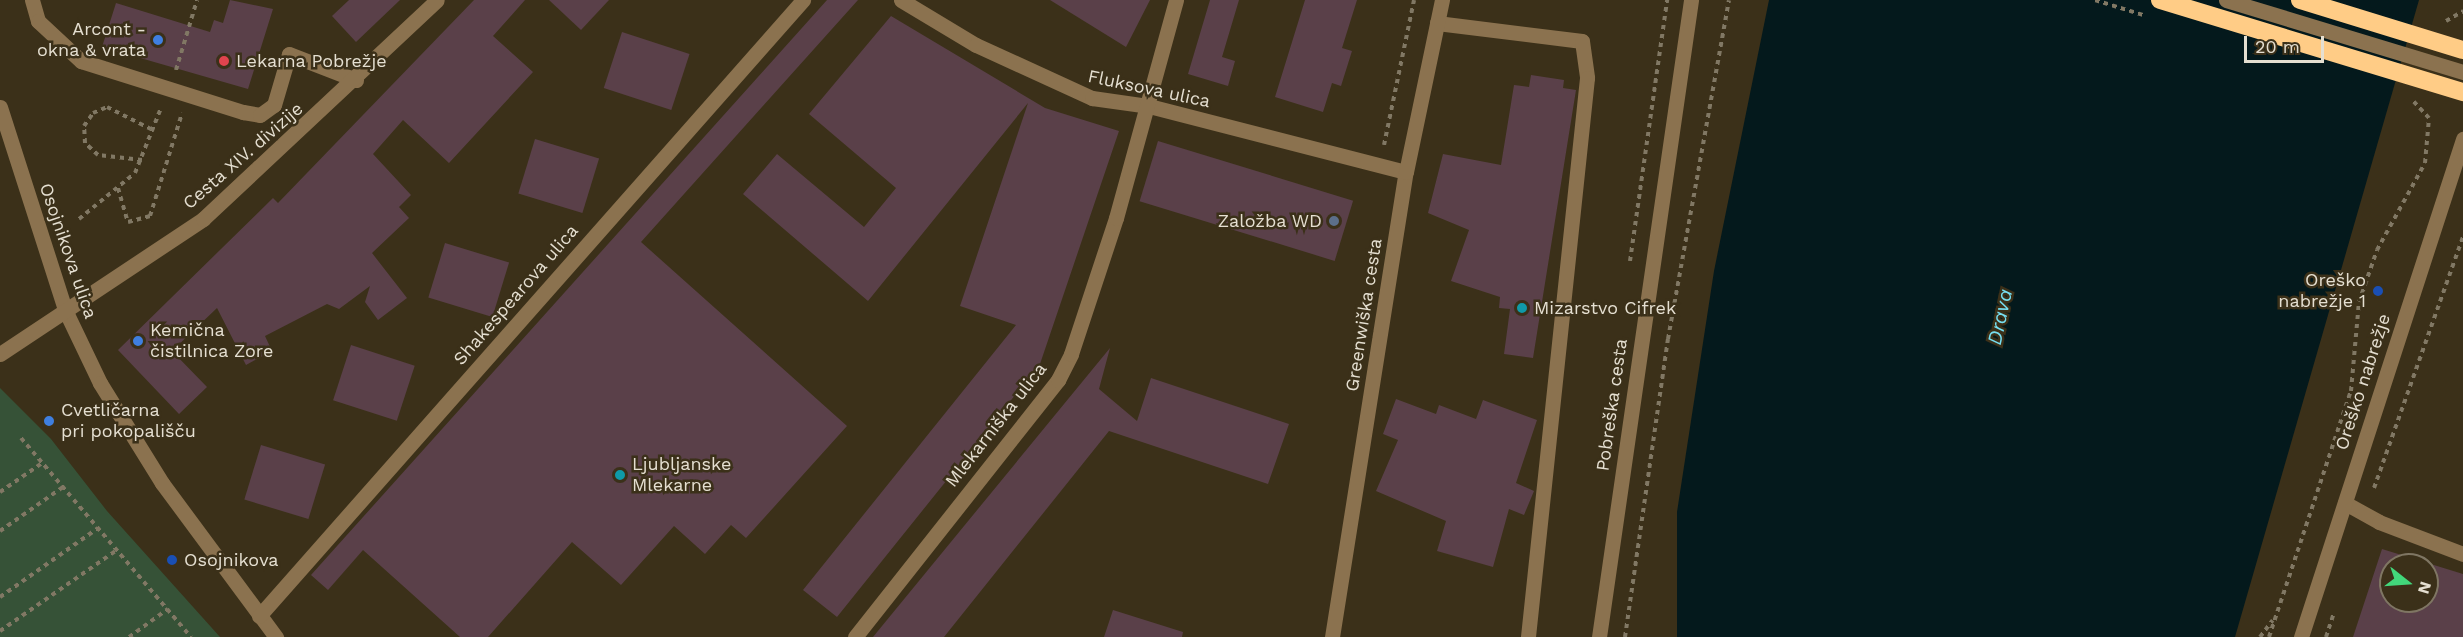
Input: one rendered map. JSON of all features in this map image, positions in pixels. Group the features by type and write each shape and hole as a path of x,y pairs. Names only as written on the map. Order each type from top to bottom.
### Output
{"highway":[{"path":"2160,0 2463,92"},
{"path":"2300,0 2463,50"}],"street":[{"name":"Cesta XIV. divizije","path":"33,0 38,21 81,61 170,90 260,115 274,105 290,54 356,80"},
{"name":"Cesta XIV. divizije","path":"0,354 203,219 356,80 437,0"},
{"name":"Shakespearova ulica","path":"259,616 803,0"},
{"name":"Fluksova ulica","path":"901,0 976,45 1069,90 1149,106 1406,172"},
{"name":"Mlekarniška ulica","path":"855,637 1058,380 1081,327 1149,106 1176,0"},
{"name":"Greenwiška cesta","path":"1332,637 1406,172 1442,0"},
{"name":"Pobreška cesta","path":"1599,637 1691,0"},
{"path":"2226,0 2463,72"},
{"path":"1437,23 1582,41 1587,78 1528,637"},
{"name":"Osojnikova ulica","path":"0,107 66,312 99,383 156,473 276,637"},
{"name":"Oreško nabrežje","path":"2301,637 2463,139"},
{"path":"2345,503 2365,514 2463,554"}],"path":[{"path":"79,219 117,188 142,160 151,129 170,90 197,0"},
{"path":"1384,146 1414,0"},
{"path":"1625,637 1668,339 1729,0"},
{"path":"2454,17 2463,11"},
{"path":"117,188 128,222 150,216 184,108 170,90"},
{"path":"142,160 98,155 86,143 84,126 93,113 107,108 151,129"},
{"path":"2269,637 2351,391 2359,302 2377,250 2425,163 2429,118"},
{"path":"2365,514 2463,236"},
{"path":"21,438 191,637"},
{"path":"0,492 42,463"},
{"path":"0,531 63,487"},
{"path":"0,597 98,528"},
{"path":"0,631 117,550"},
{"path":"2326,637 2336,603"},
{"path":"129,637 168,609"},
{"path":"2260,637 2275,617"}],"green space":[{"path":"0,388 51,439 107,511 220,637 0,637"}],"water":[{"name":"Drava","path":"1769,0 2419,0 2235,637 1677,637 1677,512 1714,271"}],"building":[{"path":"230,0 273,9 248,89 102,47 116,3 210,32 214,20 223,23"},
{"path":"349,0 400,0 356,42 332,16"},
{"path":"474,0 525,0 493,36 533,72 449,163 403,120 373,154 411,195 399,207 409,218 372,253 407,298 378,320 365,302 370,286 339,309 327,304 265,336 272,351 246,365 217,308 172,351 207,387 179,414 118,350 273,198 278,203"},
{"path":"549,0 609,0 581,30"},
{"name":"Ljubljanske Mlekarne","path":"827,0 858,0 641,242 847,426 746,538 731,525 705,554 674,526 621,585 572,542 488,637 460,637 363,550 328,590 311,575"},
{"path":"1050,0 1150,0 1126,47"},
{"path":"1210,0 1239,0 1222,57 1235,61 1228,86 1188,74"},
{"path":"1305,0 1357,0 1342,48 1352,51 1341,86 1332,83 1323,112 1275,97"},
{"path":"891,16 1045,108 1119,131 1040,364 837,617 803,590 1016,325 960,306 1028,103 868,301 743,194 777,154 864,227 896,188 809,114"},
{"path":"622,32 690,54 671,110 604,88"},
{"path":"1531,75 1564,80 1563,88 1576,90 1533,358 1504,354 1510,309 1499,308 1500,297 1451,281 1469,230 1428,213 1443,154 1501,165 1514,85 1529,87"},
{"path":"535,139 599,159 582,213 518,194"},
{"path":"1158,141 1353,201 1335,261 1140,201"},
{"path":"445,243 509,263 492,317 428,298"},
{"path":"351,345 415,366 397,421 333,400"},
{"path":"1110,348 1099,389 1137,421 1151,378 1289,424 1268,484 1109,431 944,637 873,637"},
{"path":"1396,399 1436,414 1439,405 1476,419 1483,400 1537,420 1516,483 1534,491 1524,515 1509,509 1493,567 1437,551 1446,521 1376,491 1398,440 1383,434"},
{"path":"261,445 325,465 308,519 244,500"},
{"path":"2382,549 2395,553 2381,553"},
{"path":"2379,558 2379,613 2439,613 2439,567 2463,574 2463,637 2353,637"},
{"path":"1113,610 1183,632 1182,637 1104,637"}],"place":[{"name":"Arcont - okna & vrata","path":"158,40"},
{"name":"Lekarna Pobrežje","path":"224,61"},
{"name":"Založba WD","path":"1334,221"},
{"name":"Oreško nabrežje 1","path":"2378,291"},
{"name":"Mizarstvo Cifrek","path":"1522,308"},
{"name":"Kemična čistilnica Zore","path":"138,341"},
{"name":"Cvetličarna pri pokopališču","path":"49,421"},
{"name":"Ljubljanske Mlekarne","path":"620,475"},
{"name":"Osojnikova","path":"172,560"}]}
